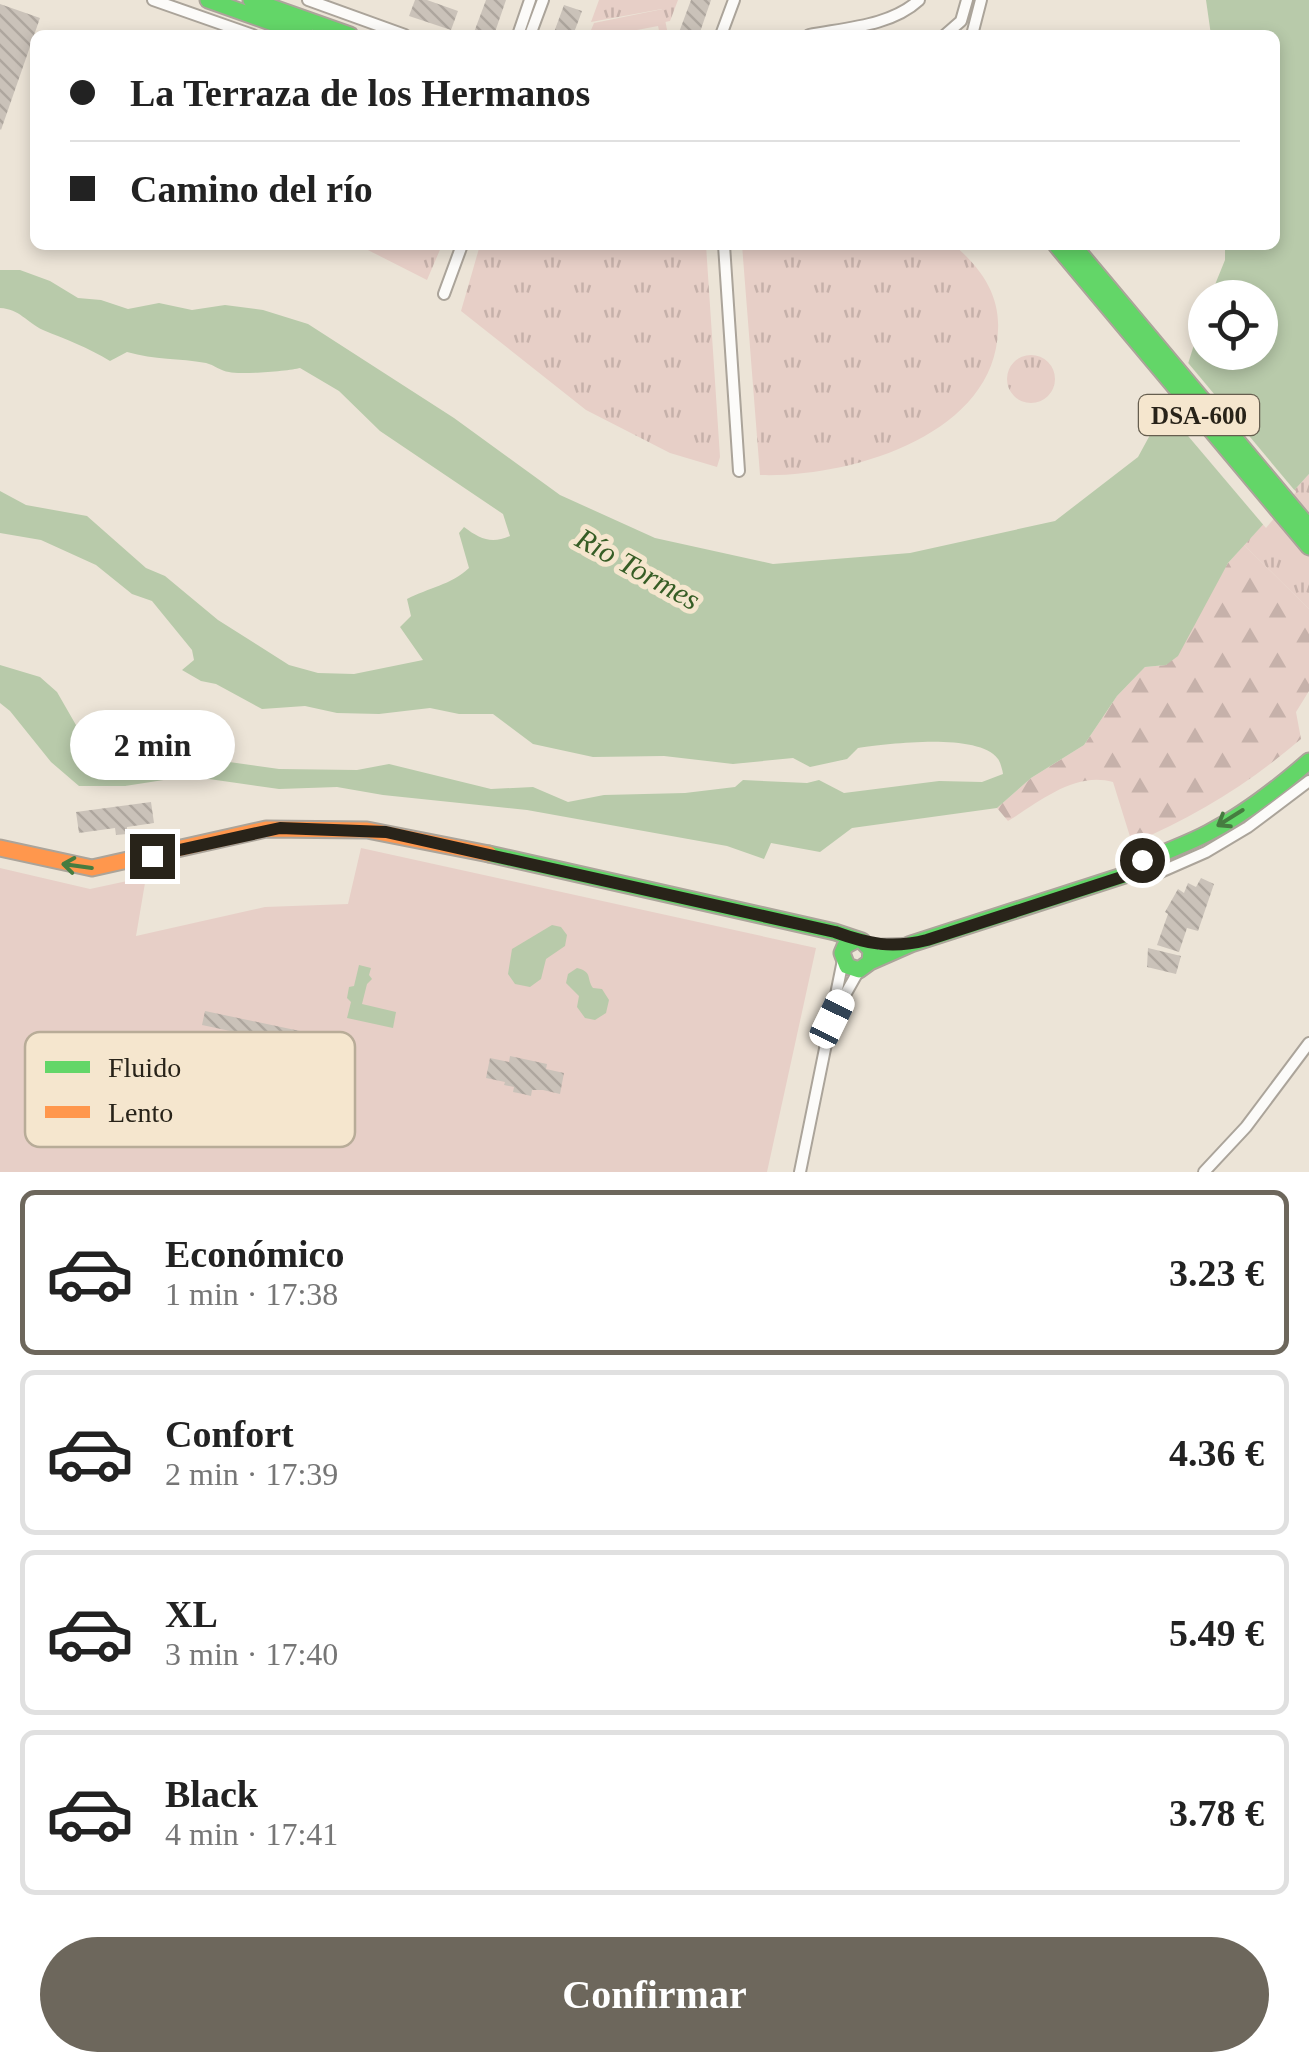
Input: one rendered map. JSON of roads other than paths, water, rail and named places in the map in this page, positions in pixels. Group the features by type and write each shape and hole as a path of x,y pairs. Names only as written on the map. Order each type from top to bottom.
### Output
{"street":[{"path":"153,0 238,30"},
{"path":"208,0 293,30"},
{"path":"250,0 336,30"},
{"path":"308,0 392,30"},
{"path":"344,13 349,0"},
{"path":"520,30 530,0"},
{"path":"532,30 542,0"},
{"path":"723,30 734,0"},
{"path":"834,30 902,14 918,0"},
{"path":"951,30 961,21 968,0"},
{"path":"973,30 981,0"},
{"path":"444,294 460,250"},
{"path":"724,250 739,471"},
{"name":"DSA-600","path":"1061,250 1093,279 1309,527"},
{"name":"DSA-600","path":"1076,250 1093,279 1309,547"},
{"path":"1125,876 1142,860 1196,840 1238,814 1309,761"},
{"path":"843,960 852,970 910,944 1125,876 1149,877 1248,828 1309,781"},
{"path":"0,848 92,868 266,829 386,832 835,932 862,942 872,956 832,1019"},
{"path":"800,1172 845,946 862,942 910,944"},
{"path":"1204,1172 1246,1127 1309,1044"}],"water":[{"name":"Río Tormes","path":"1206,0 1309,0 1309,474 1228,563 1178,656 1166,665 1145,667 1117,696 1084,745 1031,778 997,808 852,828 820,852 771,843 764,859 727,846 527,810 337,787 279,789 209,779 79,786 51,762 0,703 0,665 40,677 57,692 84,739 102,751 136,758 195,754 279,769 357,770 389,764 491,789 533,787 568,802 604,795 735,787 743,780 819,780 844,793 939,781 982,782 1003,774 999,760 987,751 953,743 858,748 847,759 810,767 793,758 733,764 664,756 593,757 533,744 493,714 459,714 430,708 379,714 337,713 305,706 262,709 216,684 201,681 182,670 194,660 192,650 152,601 132,594 96,565 41,540 0,533 0,491 26,505 87,516 146,568 165,576 218,620 289,665 318,673 354,674 423,660 400,627 411,616 407,599 469,568 459,533 464,527 486,539 510,536 503,514 380,431 339,391 300,368 234,373 206,363 127,352 110,361 0,308 0,270 20,270 50,281 78,298 128,309 159,303 192,310 225,305 263,310 308,324 454,418 560,495 655,538 773,564 910,553 1055,521 1138,457 1188,364 1188,370 1278,370 1278,280 1217,280 1225,250 1280,250 1280,30 1210,30"},
{"path":"552,925 561,927 567,935 565,946 546,959 541,979 530,987 515,984 508,974 512,949"},
{"path":"359,965 371,968 372,979 362,1004 396,1012 393,1028 347,1018 349,987 354,986"},
{"path":"577,968 585,971 593,988 602,989 609,1000 606,1013 595,1020 585,1018 577,1007 579,996 566,983 568,974"}]}
